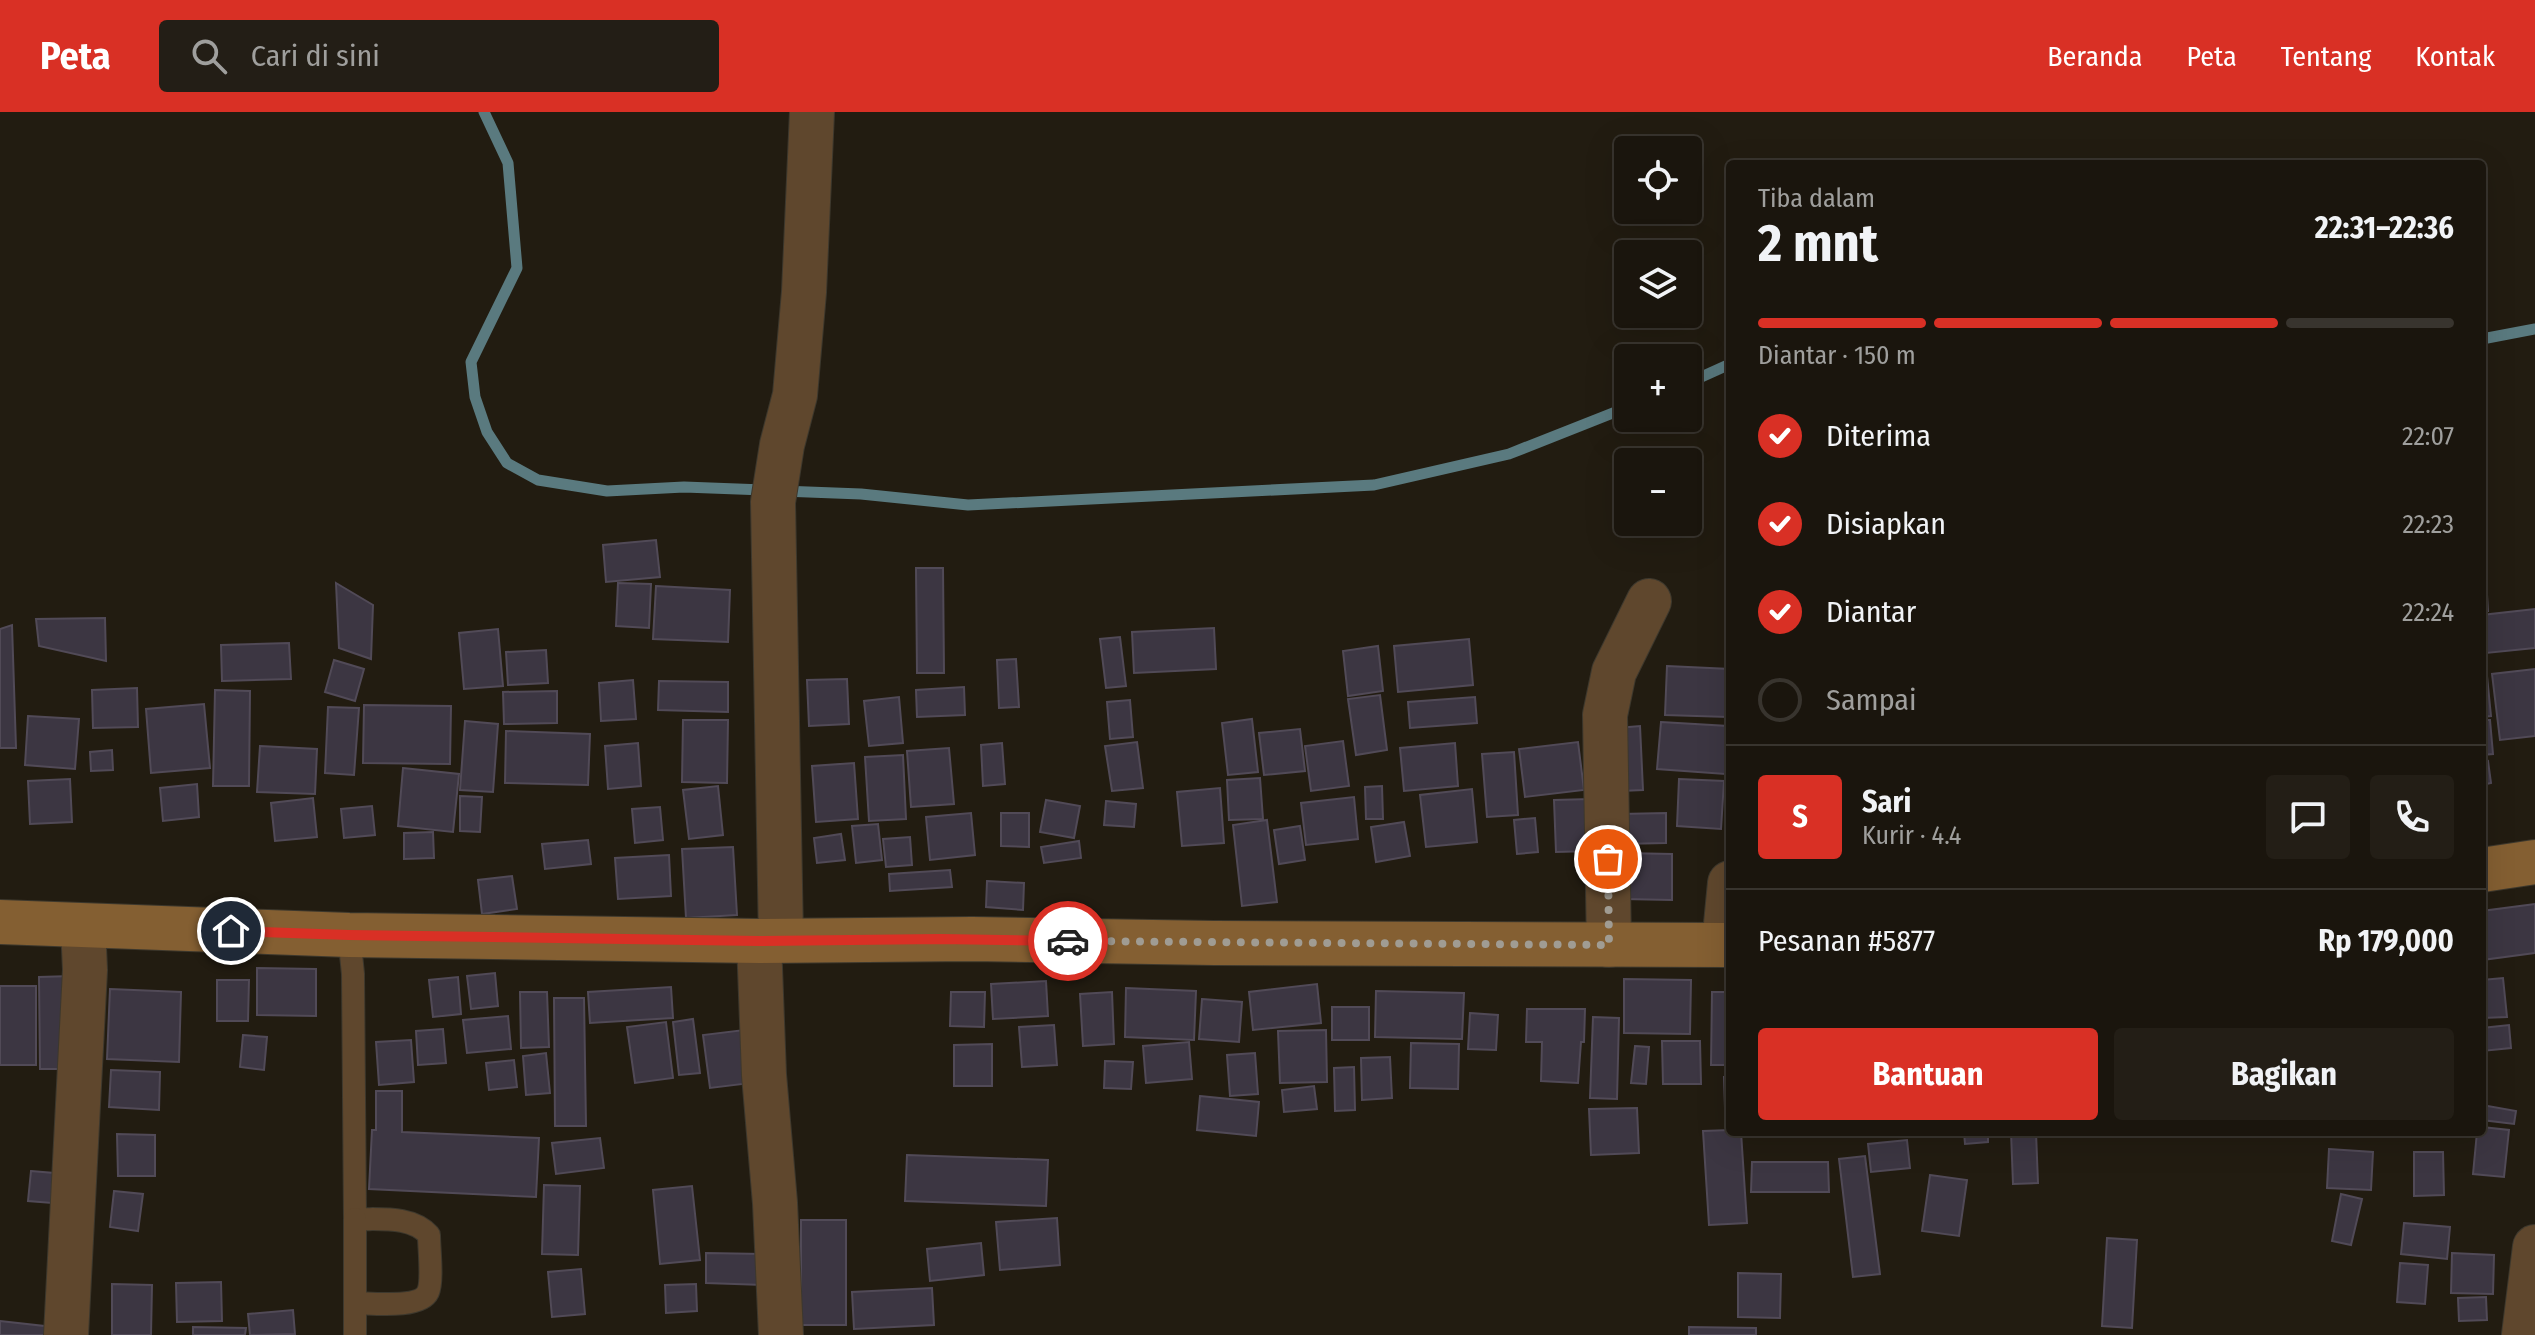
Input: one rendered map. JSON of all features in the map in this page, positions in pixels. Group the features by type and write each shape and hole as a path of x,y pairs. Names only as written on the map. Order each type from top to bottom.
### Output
{"main road":[{"path":"2486,869 2535,862"},
{"path":"0,922 349,935 1726,945"}],"street":[{"path":"781,1335 775,1203 764,1075 770,940 773,502 782,445 795,395 804,292 812,112"},
{"path":"1609,945 1605,715 1614,672 1649,601"},
{"path":"66,1335 85,970 83,926"},
{"path":"2524,1335 2535,1247"}],"lane":[{"path":"349,935 353,974 355,1335"},
{"path":"355,1219 411,1222 421,1226 429,1235 429,1290 423,1299 411,1303 355,1303"}],"building":[{"path":"656,540 660,577 606,582 603,545"},
{"path":"916,568 943,568 944,673 917,673"},
{"path":"336,583 373,605 371,659 339,648"},
{"path":"618,583 651,584 649,628 616,626"},
{"path":"656,586 730,590 728,642 653,639"},
{"path":"2535,609 2535,648 2486,653 2486,615"},
{"path":"105,618 106,661 39,646 36,619"},
{"path":"12,625 16,748 0,748 0,629"},
{"path":"1214,628 1216,669 1134,673 1132,632"},
{"path":"498,629 503,686 464,689 459,633"},
{"path":"1120,637 1126,686 1106,688 1100,639"},
{"path":"1469,639 1473,685 1398,692 1394,646"},
{"path":"289,643 291,679 222,681 221,645"},
{"path":"1378,646 1383,691 1348,696 1343,651"},
{"path":"546,650 548,683 508,685 506,652"},
{"path":"1016,659 1019,707 999,708 997,660"},
{"path":"334,660 364,669 355,701 325,692"},
{"path":"1667,666 1726,669 1726,717 1665,715"},
{"path":"2535,669 2535,736 2500,740 2492,674"},
{"path":"2486,676 2487,676 2491,716 2486,717"},
{"path":"847,679 849,724 809,726 807,680"},
{"path":"633,680 636,719 601,721 599,683"},
{"path":"659,681 728,682 728,712 658,710"},
{"path":"964,687 965,715 917,717 916,690"},
{"path":"137,688 138,727 93,728 92,690"},
{"path":"215,690 250,691 249,786 213,786"},
{"path":"557,691 557,723 504,724 503,692"},
{"path":"1380,695 1387,750 1356,755 1348,699"},
{"path":"899,697 903,743 869,746 864,701"},
{"path":"1475,697 1477,723 1410,728 1408,702"},
{"path":"1130,700 1133,737 1110,739 1107,702"},
{"path":"204,704 210,768 151,773 146,709"},
{"path":"364,705 451,706 450,764 363,763"},
{"path":"328,707 359,708 354,775 325,773"},
{"path":"28,716 79,719 75,769 25,765"},
{"path":"1252,719 1258,772 1228,775 1222,723"},
{"path":"683,720 728,720 727,783 682,782"},
{"path":"2486,720 2490,720 2493,754 2486,755"},
{"path":"465,721 498,724 493,792 460,790"},
{"path":"1661,722 1726,726 1725,774 1657,769"},
{"path":"1640,726 1643,790 1621,791 1617,728"},
{"path":"1300,729 1305,771 1264,775 1259,733"},
{"path":"506,731 590,734 588,785 505,783"},
{"path":"1343,741 1349,786 1311,791 1305,746"},
{"path":"1137,742 1143,788 1112,791 1105,746"},
{"path":"1578,742 1584,790 1525,797 1519,749"},
{"path":"638,743 641,786 608,789 605,746"},
{"path":"1002,743 1005,784 983,786 981,745"},
{"path":"1455,743 1458,786 1404,791 1400,748"},
{"path":"260,746 317,749 315,794 257,792"},
{"path":"949,748 954,804 911,807 907,751"},
{"path":"112,750 113,770 91,771 90,752"},
{"path":"1514,752 1518,815 1487,817 1482,754"},
{"path":"903,755 906,819 869,821 865,757"},
{"path":"2486,761 2491,783 2486,784"},
{"path":"854,763 858,819 816,822 812,766"},
{"path":"403,768 459,774 453,832 398,826"},
{"path":"1260,778 1263,819 1229,820 1227,780"},
{"path":"70,779 72,822 30,824 28,781"},
{"path":"1679,779 1724,781 1721,829 1677,826"},
{"path":"197,784 199,817 163,821 160,788"},
{"path":"718,786 723,835 689,839 683,790"},
{"path":"1382,786 1383,819 1366,819 1365,787"},
{"path":"1220,788 1224,843 1182,846 1177,792"},
{"path":"1472,789 1477,842 1426,847 1420,795"},
{"path":"460,796 482,797 480,832 460,831"},
{"path":"1354,797 1358,839 1306,845 1301,803"},
{"path":"313,798 317,837 275,841 271,803"},
{"path":"1591,799 1593,851 1556,852 1554,800"},
{"path":"1046,800 1080,806 1074,838 1040,832"},
{"path":"1106,801 1136,804 1134,827 1104,825"},
{"path":"372,806 375,835 344,838 341,809"},
{"path":"660,807 663,840 635,843 632,809"},
{"path":"971,813 975,855 930,860 926,817"},
{"path":"1001,813 1029,813 1029,847 1001,846"},
{"path":"1666,813 1666,843 1621,844 1620,814"},
{"path":"1535,818 1538,852 1517,854 1514,820"},
{"path":"1267,820 1277,902 1242,906 1233,825"},
{"path":"1404,822 1410,856 1376,862 1371,827"},
{"path":"878,824 882,860 856,863 852,826"},
{"path":"1300,826 1305,860 1279,864 1274,830"},
{"path":"433,832 434,858 404,859 404,833"},
{"path":"841,834 845,860 817,863 814,838"},
{"path":"910,837 912,865 886,867 883,839"},
{"path":"588,840 591,864 545,869 542,844"},
{"path":"1079,841 1081,858 1044,863 1041,847"},
{"path":"733,847 737,915 686,918 682,849"},
{"path":"1623,853 1672,854 1672,900 1623,899"},
{"path":"669,855 671,896 618,899 615,858"},
{"path":"950,870 952,887 890,891 889,874"},
{"path":"512,876 517,909 482,914 478,880"},
{"path":"987,881 1024,883 1023,910 986,907"},
{"path":"2535,904 2535,953 2486,959 2486,910"},
{"path":"257,968 316,969 316,1016 257,1015"},
{"path":"495,973 498,1006 471,1009 467,976"},
{"path":"71,976 73,1069 40,1069 39,977"},
{"path":"458,977 461,1014 433,1017 429,980"},
{"path":"2503,978 2507,1017 2486,1018 2486,980"},
{"path":"1624,979 1691,980 1690,1034 1624,1033"},
{"path":"217,980 249,980 248,1021 217,1021"},
{"path":"1046,981 1048,1016 993,1019 991,984"},
{"path":"1317,984 1321,1023 1253,1030 1249,992"},
{"path":"0,986 36,986 36,1065 0,1065"},
{"path":"671,987 673,1018 590,1023 588,992"},
{"path":"1126,988 1196,991 1194,1040 1125,1037"},
{"path":"110,989 181,992 179,1062 107,1059"},
{"path":"1376,991 1464,993 1462,1039 1375,1037"},
{"path":"520,992 547,992 549,1047 521,1048"},
{"path":"951,992 985,992 984,1027 950,1026"},
{"path":"1112,992 1114,1044 1083,1046 1080,994"},
{"path":"1712,992 1726,992 1726,1065 1711,1065"},
{"path":"554,998 584,998 586,1126 555,1126"},
{"path":"1202,999 1242,1002 1239,1042 1199,1039"},
{"path":"1332,1007 1369,1007 1369,1040 1332,1040"},
{"path":"1527,1009 1585,1009 1578,1083 1541,1081 1542,1042 1526,1042"},
{"path":"1470,1013 1498,1015 1496,1050 1468,1049"},
{"path":"508,1016 511,1049 467,1053 463,1020"},
{"path":"1593,1017 1619,1018 1617,1099 1590,1098"},
{"path":"693,1019 700,1073 679,1075 673,1022"},
{"path":"666,1022 673,1078 635,1083 627,1027"},
{"path":"1054,1025 1057,1065 1022,1067 1019,1027"},
{"path":"2509,1025 2511,1048 2486,1051 2486,1028"},
{"path":"443,1029 446,1063 418,1065 416,1031"},
{"path":"744,1030 751,1083 710,1088 703,1035"},
{"path":"1326,1030 1327,1082 1280,1083 1278,1031"},
{"path":"243,1035 267,1037 264,1070 240,1067"},
{"path":"411,1040 414,1082 379,1085 376,1042"},
{"path":"1662,1041 1700,1041 1701,1084 1663,1084"},
{"path":"1189,1042 1192,1079 1146,1083 1143,1046"},
{"path":"1411,1043 1459,1044 1458,1089 1410,1088"},
{"path":"992,1044 992,1086 954,1086 954,1045"},
{"path":"1635,1046 1649,1047 1646,1084 1631,1083"},
{"path":"546,1053 550,1093 526,1095 523,1056"},
{"path":"1255,1053 1258,1094 1230,1096 1227,1055"},
{"path":"1390,1057 1392,1098 1362,1100 1361,1058"},
{"path":"514,1060 517,1087 489,1090 486,1063"},
{"path":"1105,1061 1133,1062 1131,1089 1104,1088"},
{"path":"1354,1067 1355,1110 1335,1111 1334,1068"},
{"path":"111,1070 160,1072 159,1110 109,1107"},
{"path":"1724,1077 1726,1077 1726,1108"},
{"path":"1314,1086 1317,1109 1284,1112 1282,1090"},
{"path":"376,1091 402,1091 402,1132 539,1138 536,1197 369,1189 372,1130 376,1130"},
{"path":"1200,1096 1259,1102 1256,1136 1197,1130"},
{"path":"2486,1106 2516,1111 2514,1124 2486,1120"},
{"path":"1637,1108 1639,1153 1591,1155 1589,1109"},
{"path":"2486,1127 2509,1130 2504,1177 2473,1174 2477,1136 2486,1136"},
{"path":"1726,1130 1726,1136 1741,1136 1747,1223 1709,1225 1703,1131"},
{"path":"117,1134 155,1135 155,1176 118,1176"},
{"path":"1964,1136 1988,1136 1988,1142 1965,1144"},
{"path":"2011,1136 2036,1136 2038,1183 2013,1184"},
{"path":"600,1138 604,1168 556,1174 552,1143"},
{"path":"1907,1140 1910,1168 1871,1172 1868,1144"},
{"path":"2329,1149 2373,1152 2371,1190 2327,1188"},
{"path":"2414,1152 2443,1152 2444,1195 2414,1196"},
{"path":"907,1155 1048,1160 1046,1206 905,1201"},
{"path":"1865,1156 1880,1274 1853,1277 1839,1159"},
{"path":"1752,1162 1828,1162 1829,1192 1751,1192"},
{"path":"31,1171 54,1173 52,1203 28,1201"},
{"path":"1930,1175 1967,1180 1959,1236 1922,1231"},
{"path":"544,1185 580,1186 578,1255 542,1254"},
{"path":"692,1186 700,1260 660,1264 653,1190"},
{"path":"114,1191 143,1194 138,1231 110,1227"},
{"path":"2341,1194 2362,1199 2351,1245 2332,1241"},
{"path":"1057,1218 1060,1265 1000,1270 996,1222"},
{"path":"801,1220 846,1220 846,1325 801,1325"},
{"path":"2404,1223 2450,1227 2447,1259 2401,1254"},
{"path":"2107,1238 2137,1240 2132,1328 2102,1326"},
{"path":"981,1243 984,1275 930,1281 927,1249"},
{"path":"706,1253 768,1254 767,1285 706,1283"},
{"path":"2452,1253 2494,1255 2493,1294 2451,1293"},
{"path":"2400,1263 2428,1265 2425,1304 2397,1302"},
{"path":"581,1269 585,1314 552,1317 548,1272"},
{"path":"1738,1273 1781,1274 1780,1318 1738,1317"},
{"path":"221,1282 222,1321 177,1322 176,1283"},
{"path":"112,1284 152,1285 151,1335 112,1335"},
{"path":"696,1284 697,1311 666,1313 665,1285"},
{"path":"932,1288 934,1325 854,1329 852,1292"},
{"path":"2486,1297 2487,1320 2459,1321 2458,1298"},
{"path":"293,1310 295,1334 250,1335 248,1314"},
{"path":"0,1321 53,1327 52,1335 0,1335"},
{"path":"193,1327 246,1328 245,1335 193,1335"},
{"path":"1689,1327 1756,1328 1756,1335 1689,1335"}],"waterway":[{"path":"484,112 508,163 517,268 471,362 475,397 487,432 507,463 538,480 607,491 684,487 765,490"},
{"path":"2486,338 2535,329"},
{"path":"1702,377 1726,366"},
{"path":"782,491 861,494 968,505 1374,485 1509,454 1614,413"}],"way so far":[{"path":"1068,941 1609,945 1608,859"}],"route":[{"path":"231,931 759,941 1068,941"}]}
